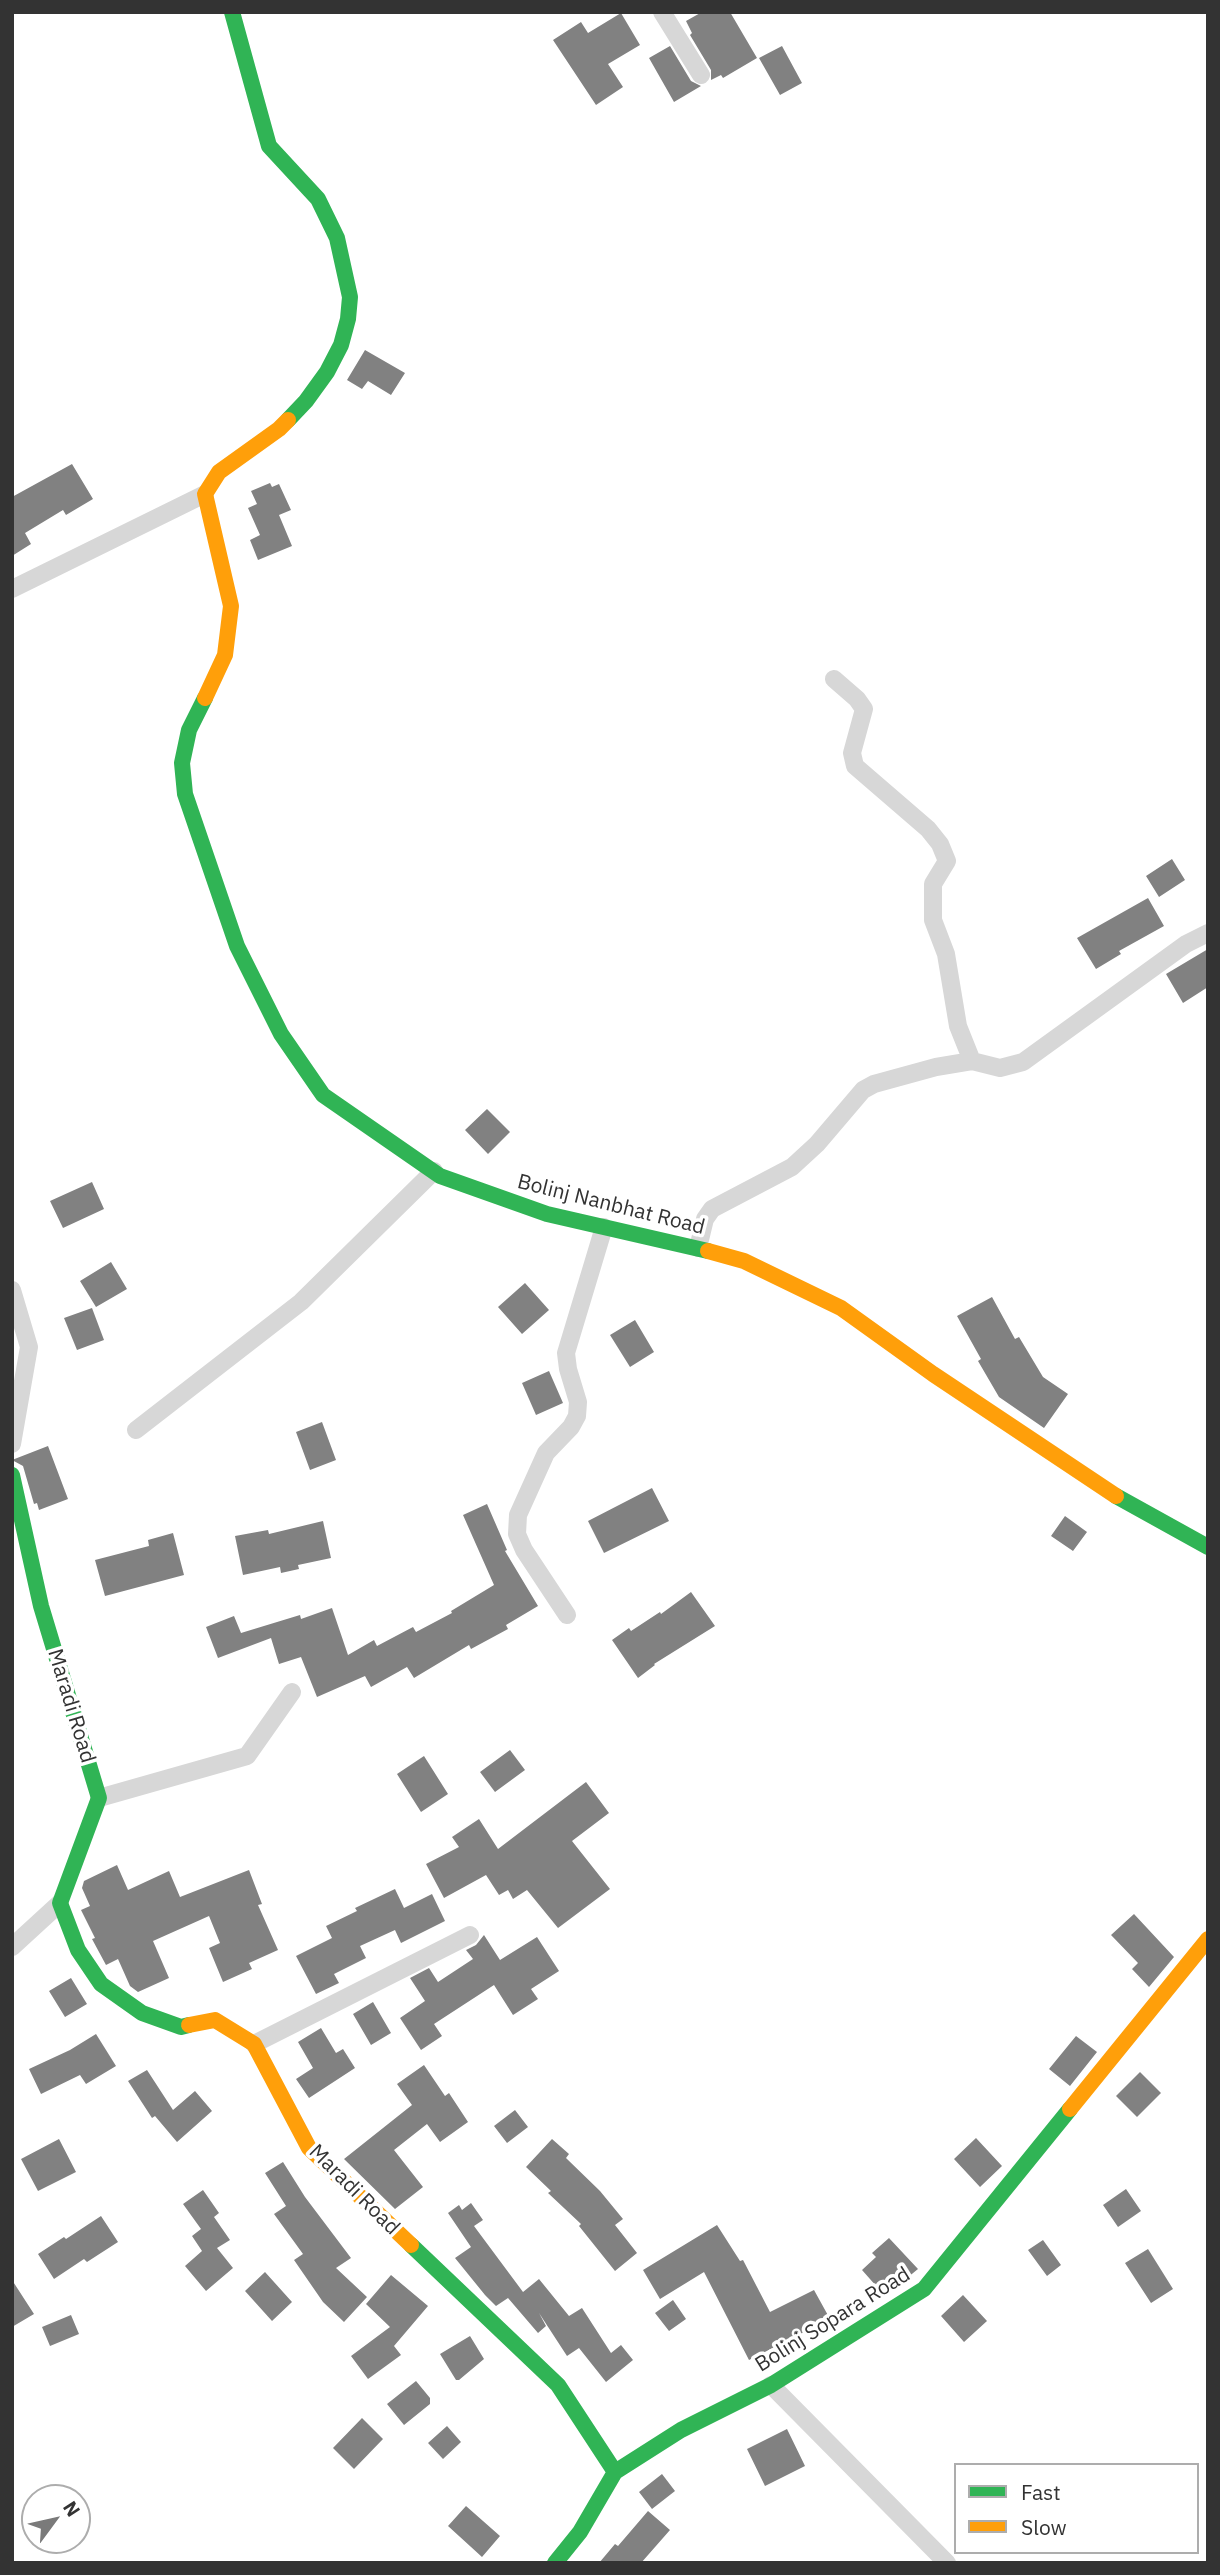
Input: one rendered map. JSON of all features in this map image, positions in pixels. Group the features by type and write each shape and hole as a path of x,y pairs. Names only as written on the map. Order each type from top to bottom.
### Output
{"street":[{"path":"12,589 205,494 219,472 279,429 306,401 327,372 341,345 350,297 337,239 318,199 270,146 232,12"},
{"path":"662,12 701,75"},
{"name":"Bolinj Nanbhat Road","path":"205,494 231,606 225,655 189,730 182,763 185,794 237,947 281,1034 323,1095 434,1171 498,1198 547,1214 744,1261 841,1308 933,1374 1126,1502 1208,1547"},
{"path":"834,679 857,699 864,709 852,753 855,766 928,829 940,845 947,861 933,884 933,920 946,954 958,1026 972,1062"},
{"path":"698,1248 705,1219 712,1209 792,1167 817,1143 863,1090 936,1067 972,1062 1000,1068 1023,1062 1186,944 1208,933"},
{"path":"136,1430 301,1303 434,1171"},
{"path":"567,1615 524,1550 517,1534 518,1515 546,1453 571,1427 577,1416 579,1402 568,1369 566,1353 604,1227"},
{"path":"12,1290 29,1347 16,1404 12,1444"},
{"name":"Maradi Road","path":"12,1475 41,1606 99,1798"},
{"path":"12,1947 60,1903 99,1798 247,1756 292,1692"},
{"path":"60,1903 78,1950 101,1984 142,2012 181,2027 215,2020 254,2044 470,1935"},
{"name":"Bolinj Sopara Road","path":"555,2563 580,2532 615,2472 681,2430 771,2385 924,2289 1208,1939"},
{"name":"Maradi Road","path":"254,2044 309,2148 558,2385 615,2472"},
{"path":"771,2385 947,2563"}],"building":[{"path":"702,12 730,12 757,58 723,78 721,75 711,80 711,70 690,35 692,33 686,21"},
{"path":"621,13 640,45 608,64 623,87 596,105 553,40 581,22 588,33"},
{"path":"670,46 691,81 701,86 674,102 649,58"},
{"path":"782,46 802,83 780,95 759,58"},
{"path":"365,350 405,373 391,395 368,381 362,389 347,380"},
{"path":"72,464 93,499 66,515 63,510 25,533 31,544 12,556 12,497"},
{"path":"270,483 272,487 279,484 291,510 279,515 292,546 258,560 250,540 260,535 248,508 257,504 251,491"},
{"path":"1172,859 1185,880 1159,897 1146,876"},
{"path":"1148,898 1164,926 1119,951 1121,954 1096,969 1077,938"},
{"path":"1208,949 1208,987 1183,1003 1166,974"},
{"path":"487,1109 510,1132 488,1154 465,1130"},
{"path":"92,1182 104,1209 63,1228 50,1201"},
{"path":"111,1262 127,1289 96,1307 80,1281"},
{"path":"525,1283 549,1310 522,1334 498,1307"},
{"path":"992,1297 1015,1339 1019,1337 1043,1377 1068,1394 1044,1428 999,1397 957,1316"},
{"path":"92,1308 104,1340 77,1350 64,1318"},
{"path":"635,1320 654,1352 630,1367 610,1335"},
{"path":"549,1371 563,1403 536,1415 522,1383"},
{"path":"322,1422 336,1460 310,1470 296,1432"},
{"path":"48,1446 68,1499 39,1510 37,1503 34,1504 23,1466 12,1460"},
{"path":"652,1488 669,1521 604,1553 588,1521"},
{"path":"487,1504 507,1550 505,1551 538,1606 506,1625 508,1629 471,1649 469,1645 414,1678 407,1667 371,1687 365,1676 317,1697 301,1657 279,1664 271,1638 218,1658 206,1627 234,1616 241,1633 300,1615 301,1619 332,1608 348,1655 374,1640 377,1646 413,1627 416,1632 452,1613 451,1611 494,1585 463,1515"},
{"path":"1065,1516 1087,1532 1073,1551 1051,1536"},
{"path":"323,1521 331,1558 298,1565 299,1569 281,1573 280,1567 243,1575 235,1536 268,1530 269,1534"},
{"path":"173,1533 184,1575 105,1596 95,1560 149,1546 148,1540"},
{"path":"691,1592 715,1626 654,1664 638,1678 612,1640 629,1628 631,1631 660,1612 661,1614"},
{"path":"510,1750 525,1770 495,1792 480,1772"},
{"path":"424,1756 448,1794 421,1812 397,1774"},
{"path":"586,1782 609,1813 572,1841 610,1889 558,1928 527,1890 513,1899 508,1890 499,1895 486,1875 444,1898 426,1864 459,1847 452,1837 479,1819 498,1849"},
{"path":"117,1865 128,1890 169,1871 180,1897 249,1870 262,1904 258,1905 278,1950 249,1963 252,1969 223,1982 209,1948 220,1943 209,1916 153,1941 169,1978 138,1992 130,1986 118,1959 106,1965 81,1910 90,1906 82,1888 84,1881"},
{"path":"395,1889 404,1908 432,1894 445,1921 401,1943 395,1930 360,1946 366,1958 334,1974 339,1983 316,1994 296,1956 332,1938 326,1926 357,1911 355,1908"},
{"path":"1134,1914 1174,1957 1149,1987 1132,1969 1138,1963 1111,1935"},
{"path":"484,1935 500,1960 537,1937 559,1971 531,1989 538,1999 513,2015 494,1985 434,2024 442,2036 421,2050 400,2018 425,2001 410,1978 429,1968 438,1982 473,1959 466,1950 476,1945"},
{"path":"71,1978 87,2004 65,2017 49,1991"},
{"path":"373,2002 391,2033 371,2045 353,2014"},
{"path":"321,2028 336,2053 343,2049 355,2068 309,2098 296,2079 313,2068 298,2042"},
{"path":"96,2034 116,2066 86,2084 80,2075 41,2094 29,2069 70,2050"},
{"path":"1076,2036 1097,2052 1070,2086 1049,2069"},
{"path":"424,2065 445,2096 449,2093 468,2122 440,2142 427,2124 394,2150 423,2187 395,2209 344,2159 412,2105 397,2084"},
{"path":"147,2070 173,2110 195,2091 212,2111 177,2142 155,2116 152,2118 128,2081"},
{"path":"1140,2072 1161,2093 1137,2117 1116,2096"},
{"path":"515,2110 528,2127 507,2143 494,2126"},
{"path":"976,2138 1002,2166 980,2187 954,2159"},
{"path":"59,2139 76,2172 38,2191 21,2159"},
{"path":"552,2139 569,2154 566,2158 600,2191 623,2219 615,2225 637,2253 615,2271 579,2226 581,2224 548,2193 551,2191 526,2167"},
{"path":"283,2162 305,2197 351,2258 336,2268 367,2297 344,2322 323,2302 294,2260 303,2254 274,2214 286,2206 265,2173"},
{"path":"1126,2189 1141,2211 1118,2227 1103,2205"},
{"path":"203,2190 219,2213 214,2217 230,2240 217,2248 233,2268 206,2291 185,2266 202,2251 192,2236 201,2229 183,2204"},
{"path":"471,2203 483,2220 474,2226 523,2292 539,2279 569,2316 582,2308 611,2353 621,2345 633,2360 606,2382 579,2348 567,2356 539,2313 546,2326 538,2333 508,2298 496,2306 455,2258 471,2247 448,2213 459,2205 462,2210"},
{"path":"101,2216 118,2242 87,2262 84,2259 54,2279 38,2254"},
{"path":"717,2225 740,2261 743,2260 770,2312 814,2290 830,2319 749,2360 704,2272 660,2299 643,2270"},
{"path":"889,2238 918,2269 885,2296 862,2270 876,2257 872,2253"},
{"path":"1043,2240 1061,2265 1047,2276 1028,2250"},
{"path":"1148,2249 1173,2289 1151,2303 1125,2263"},
{"path":"265,2272 292,2302 272,2321 245,2291"},
{"path":"391,2275 428,2306 394,2346 401,2355 368,2379 351,2356 390,2327 366,2304"},
{"path":"12,2280 34,2314 12,2327"},
{"path":"963,2295 987,2321 964,2342 941,2316"},
{"path":"673,2300 686,2319 669,2331 655,2313"},
{"path":"71,2315 79,2334 50,2346 42,2327"},
{"path":"470,2336 484,2359 456,2380 440,2354"},
{"path":"416,2381 430,2398 430,2404 404,2425 387,2404"},
{"path":"362,2418 383,2439 354,2469 333,2448"},
{"path":"447,2426 461,2442 443,2459 428,2443"},
{"path":"787,2429 805,2466 765,2486 747,2449"},
{"path":"662,2474 675,2491 652,2509 639,2492"},
{"path":"466,2506 500,2536 482,2557 448,2526"},
{"path":"648,2511 670,2530 641,2563 599,2563 615,2544 618,2546"}],"traffic: fast":[{"path":"232,12 269,146 318,199 337,238 350,297 341,345 327,372 288,420"},
{"path":"205,698 189,730 182,763 185,794 237,946 281,1034 323,1095 440,1176 547,1214 708,1251"},
{"path":"12,1475 41,1606 99,1798 60,1903 78,1950 101,1984 142,2013 181,2027 189,2025"},
{"path":"1116,1496 1208,1547"},
{"path":"555,2563 580,2532 615,2472 681,2430 771,2385 924,2289 1070,2109"},
{"path":"411,2245 558,2385 615,2472"}],"traffic: slow":[{"path":"205,698 225,655 231,606 205,494 219,472 288,420"},
{"path":"708,1251 744,1261 841,1308 933,1374 1116,1496"},
{"path":"1070,2109 1208,1939"},
{"path":"189,2025 215,2020 254,2044 309,2148 411,2245"}]}
